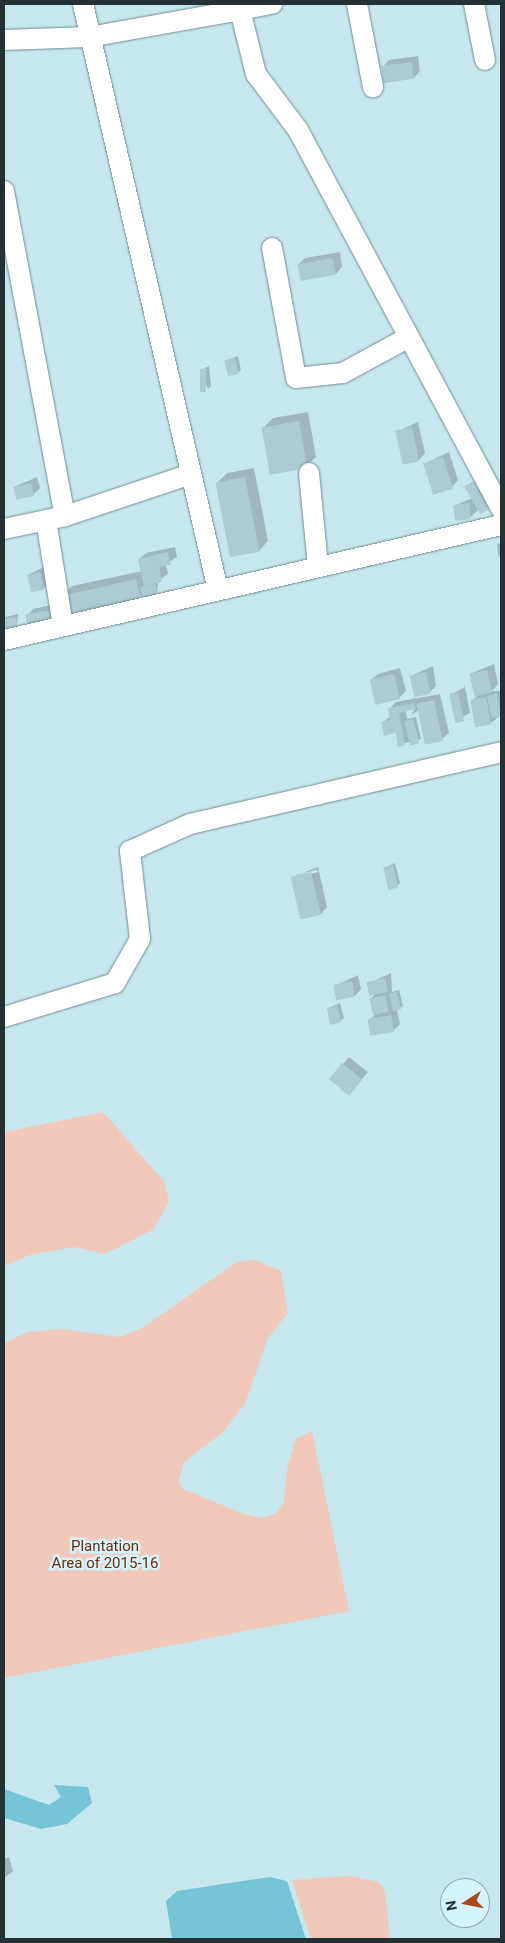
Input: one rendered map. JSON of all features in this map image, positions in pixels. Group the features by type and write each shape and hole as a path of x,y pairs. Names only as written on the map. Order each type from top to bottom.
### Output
{"street":[{"path":"83,4 89,38 218,590"},
{"path":"4,40 89,38 240,7 272,4"},
{"path":"357,4 372,87"},
{"path":"474,4 485,60"},
{"path":"240,7 256,74 298,130 501,508"},
{"path":"4,191 55,518 63,626"},
{"path":"272,248 296,378 343,373 408,337"},
{"path":"309,472 318,567"},
{"path":"4,530 55,518 191,474"},
{"path":"4,640 501,525"},
{"path":"4,1017 115,983 140,939 130,852 190,824 501,752"}],"green space":[{"path":"103,1112 164,1181 169,1201 154,1229 105,1254 75,1247 30,1255 4,1266 4,1132"},
{"name":"Plantation Area of 2015-16","path":"254,1260 281,1271 288,1313 268,1338 245,1404 223,1432 184,1462 179,1481 183,1489 244,1514 262,1518 275,1514 284,1502 288,1464 296,1439 312,1431 349,1611 4,1678 4,1343 28,1332 61,1329 119,1337 142,1328 237,1262"},
{"path":"350,1876 379,1882 385,1892 390,1939 311,1939 292,1880"}],"water":[{"path":"54,1785 88,1787 92,1803 67,1824 41,1829 4,1818 4,1789 49,1805 61,1797"},
{"path":"270,1877 287,1881 306,1939 172,1939 166,1901 177,1891"}],"building":[{"path":"412,62 414,79 383,83 381,66"},
{"path":"333,258 336,275 300,281 298,264"},
{"path":"235,358 239,374 228,376 224,361"},
{"path":"200,369 206,369 206,392 200,392"},
{"path":"299,421 307,468 270,475 262,428"},
{"path":"412,427 419,461 403,465 395,431"},
{"path":"443,457 453,488 433,495 423,463"},
{"path":"245,477 260,552 230,557 216,483"},
{"path":"479,478 495,506 480,514 464,486"},
{"path":"31,483 34,496 16,500 13,487"},
{"path":"469,503 471,519 455,521 453,505"},
{"path":"168,552 171,565 159,567 162,582 144,586 138,559"},
{"path":"40,572 44,590 31,592 27,575"},
{"path":"136,579 141,600 66,618 61,596"},
{"path":"155,584 158,597 143,600 140,587"},
{"path":"50,610 52,621 27,625 25,614"},
{"path":"15,617 18,628 4,631 4,619"},
{"path":"487,670 492,692 475,696 469,674"},
{"path":"426,672 431,693 414,697 409,676"},
{"path":"394,674 400,699 375,705 370,680"},
{"path":"458,692 464,721 455,723 449,694"},
{"path":"497,693 501,716 492,718 487,696"},
{"path":"486,697 491,725 475,727 470,700"},
{"path":"434,700 443,741 425,745 416,704"},
{"path":"414,703 415,709 399,713 405,745 398,747 396,733 384,736 381,722 390,720 388,708"},
{"path":"413,719 419,743 410,745 404,721"},
{"path":"393,865 398,887 388,890 383,867"},
{"path":"311,872 321,915 300,920 291,877"},
{"path":"385,978 388,992 369,996 366,982"},
{"path":"352,981 355,997 336,1000 333,985"},
{"path":"397,992 401,1010 393,1011 389,994"},
{"path":"385,995 389,1012 373,1015 369,999"},
{"path":"337,1006 341,1022 330,1025 327,1008"},
{"path":"391,1015 394,1032 370,1036 367,1019"},
{"path":"342,1063 362,1079 349,1096 329,1079"}]}
